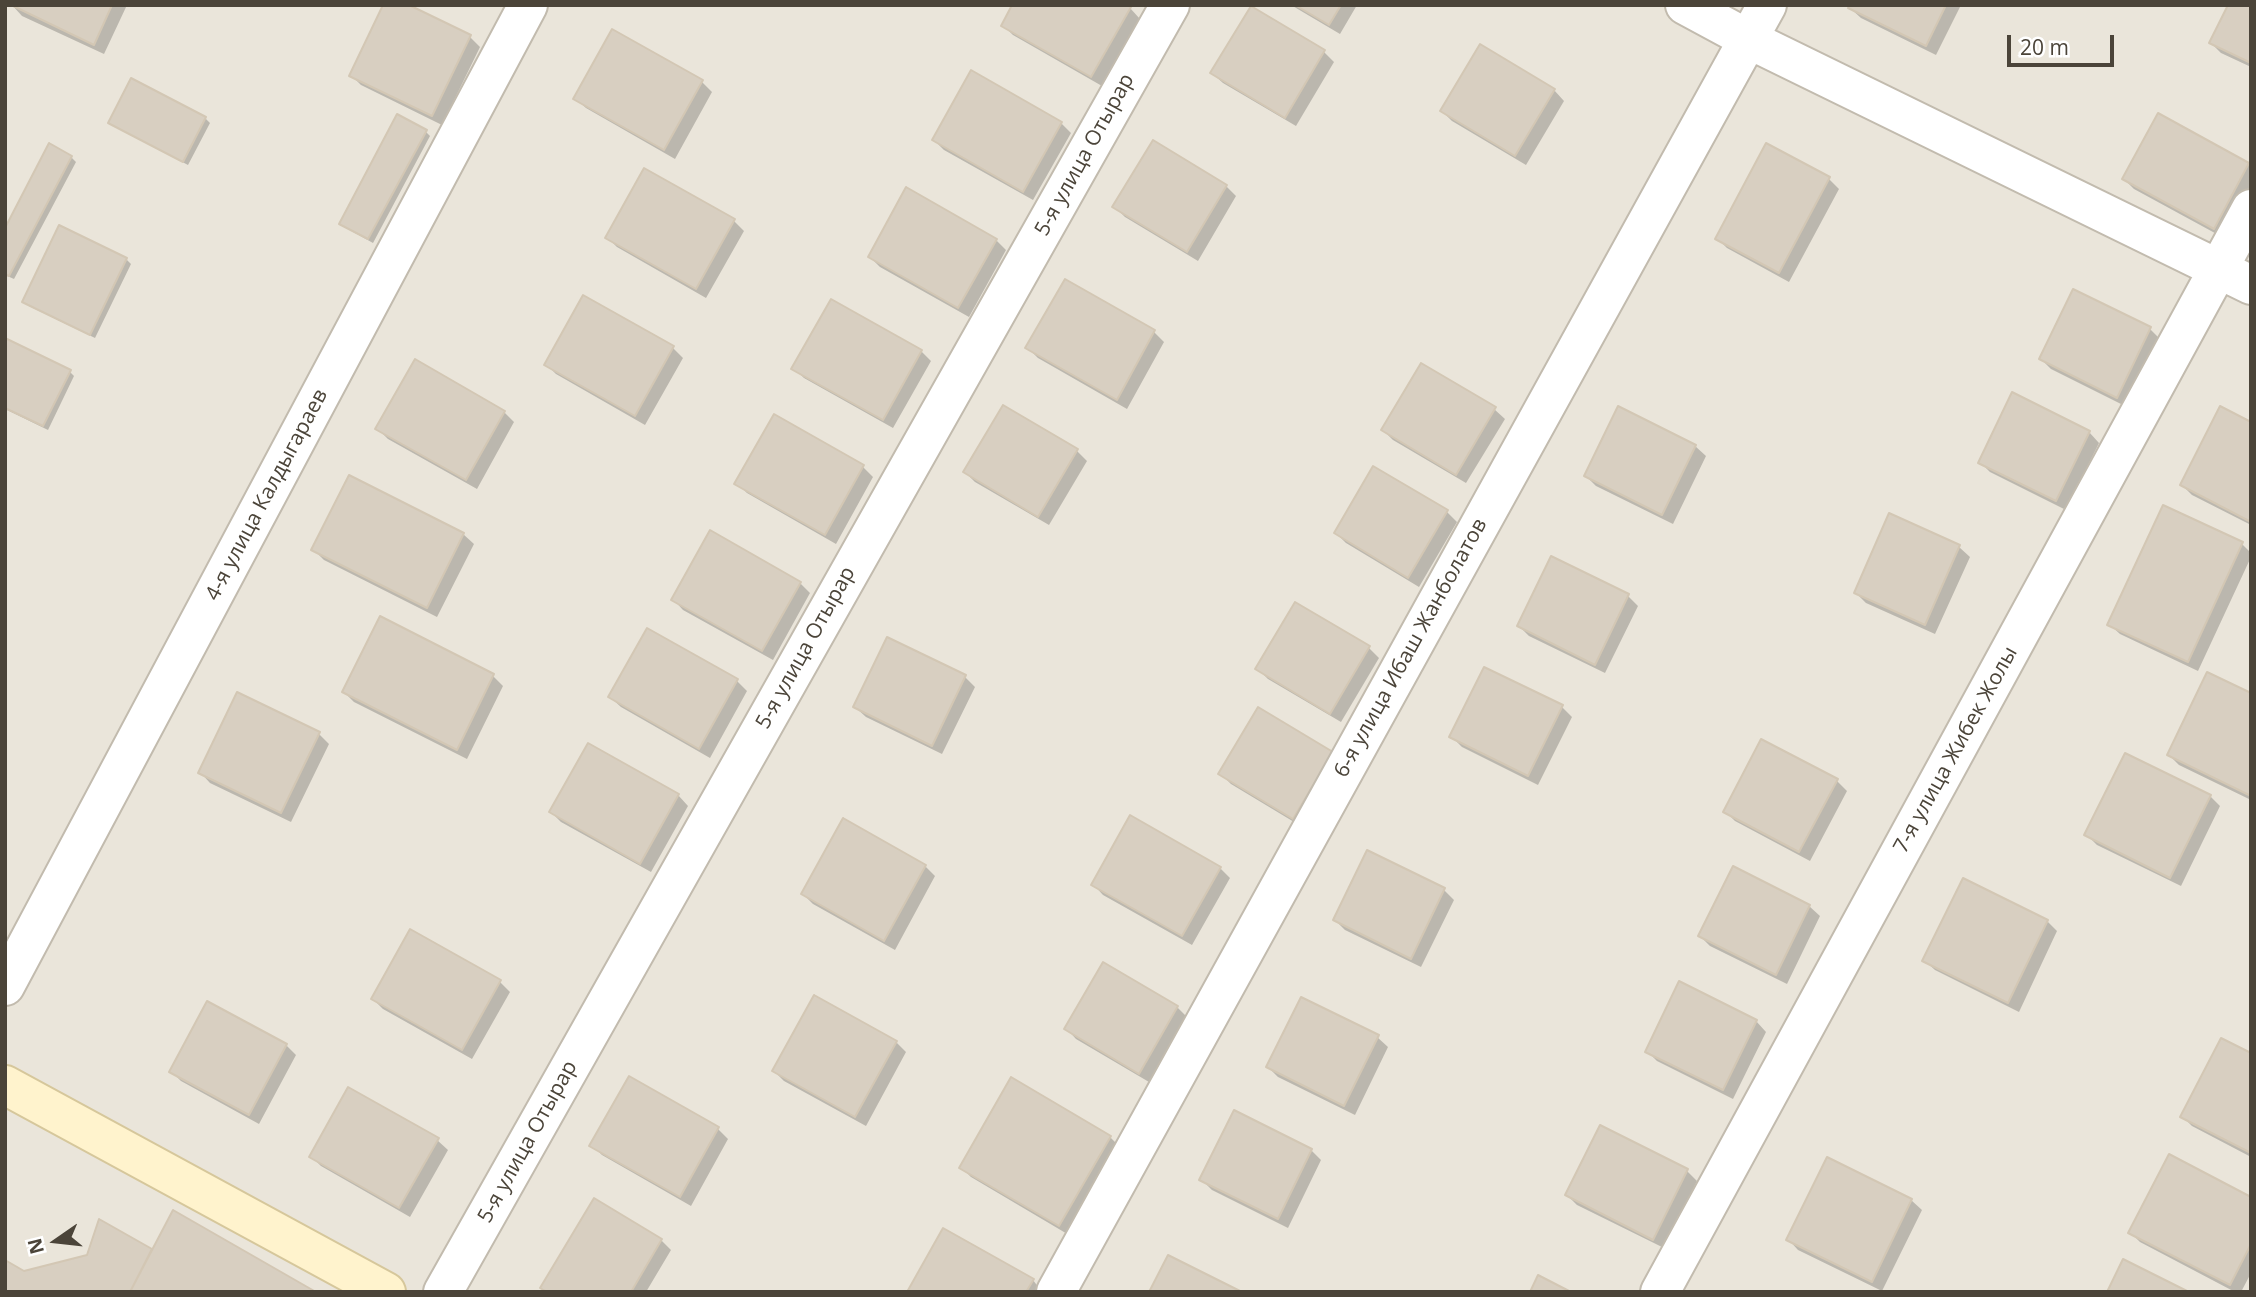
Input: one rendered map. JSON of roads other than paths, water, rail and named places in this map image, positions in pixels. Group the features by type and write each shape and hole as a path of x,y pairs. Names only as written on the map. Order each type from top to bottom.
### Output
{"street":[{"name":"4-я улица Калдыгараев","path":"5,986 528,5"},
{"name":"5-я улица Отырар","path":"443,1292 1170,5"},
{"path":"1685,5 1748,39 2235,276"},
{"name":"6-я улица Ибаш Жанболатов","path":"1056,1292 1767,5"},
{"name":"7-я улица Жибек Жолы","path":"1660,1292 2235,276 2251,209"},
{"path":"5,1085 386,1292"}]}
